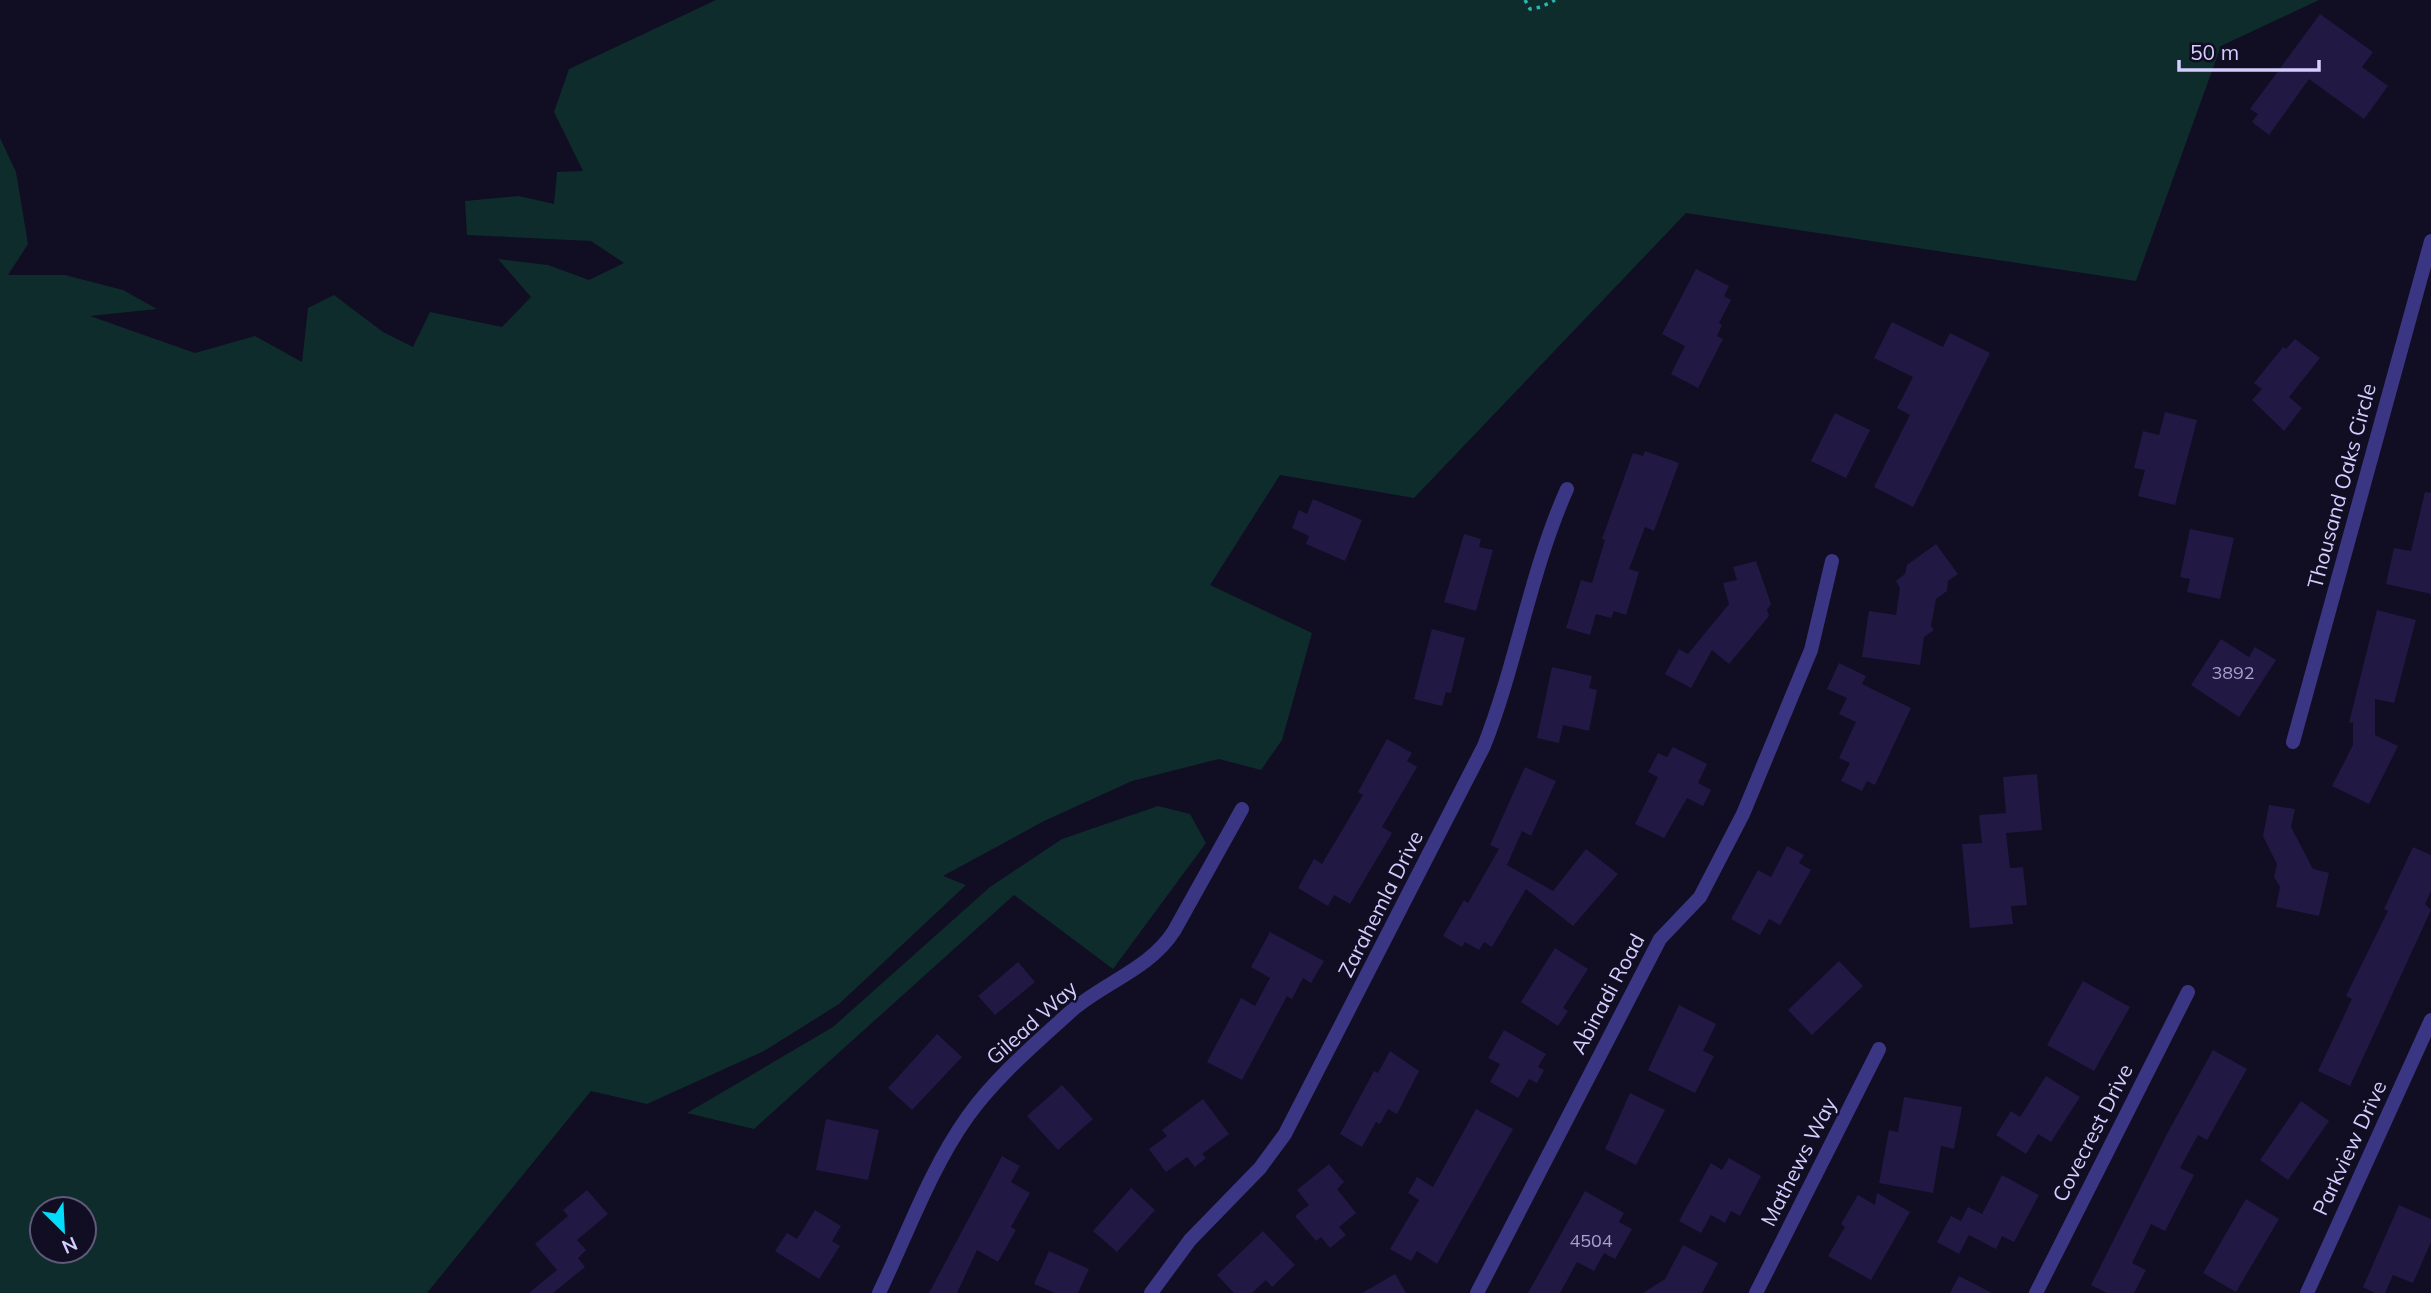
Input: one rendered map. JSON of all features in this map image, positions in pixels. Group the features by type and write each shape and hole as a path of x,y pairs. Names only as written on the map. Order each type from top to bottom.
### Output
{"street":[{"name":"Thousand Oaks Circle","path":"2293,742 2431,242"},
{"name":"Zarahemla Drive","path":"1151,1293 1191,1240 1273,1152 1313,1083 1484,746 1501,701 1548,532 1567,489"},
{"name":"Abinadi Road","path":"1478,1293 1660,939 1700,897 1743,814 1811,650 1832,561"},
{"name":"Gilead Way","path":"879,1293 946,1152 968,1115 992,1087 1071,1011 1160,949 1174,931 1242,809"},
{"name":"Covecrest Drive","path":"2036,1293 2188,992"},
{"name":"Parkview Drive","path":"2307,1293 2431,1020"},
{"name":"Mathews Way","path":"1756,1293 1879,1049"}],"path":[{"path":"1525,0 1530,9 1541,8 1555,0"}],"green space":[{"path":"716,0 2319,0 2221,46 2136,281 1686,213 1414,498 1280,475 1210,585 1312,633 1282,740 1261,770 1219,759 1132,781 1044,821 943,876 966,885 839,1004 764,1051 647,1104 591,1091 427,1293 0,1293 0,138 16,172 28,244 8,275 65,275 123,290 157,309 90,316 195,353 255,336 302,362 308,308 334,295 383,332 413,347 430,312 502,327 531,297 498,259 548,265 589,280 624,263 591,241 467,235 465,201 519,196 554,204 557,172 583,171 554,112 569,69"},
{"path":"1158,806 1190,814 1206,843 1113,969 1014,895 754,1129 687,1113 833,1027 990,887 1062,839"}],"building":[{"path":"2320,14 2373,52 2362,67 2388,86 2364,119 2309,79 2269,135 2252,122 2258,114 2250,109"},
{"path":"1696,269 1729,286 1724,296 1731,300 1719,323 1722,325 1717,336 1723,339 1698,388 1671,374 1685,346 1662,334"},
{"path":"1892,322 1943,347 1950,333 1990,353 1913,507 1874,487 1910,415 1897,408 1913,377 1874,358"},
{"path":"2295,339 2320,358 2289,397 2302,408 2284,431 2252,400 2262,389 2254,383 2283,347 2286,349"},
{"path":"2165,412 2197,420 2175,505 2138,496 2145,470 2134,468 2143,431 2159,435"},
{"path":"1835,413 1870,430 1846,478 1811,461"},
{"path":"1645,451 1679,463 1654,531 1645,527 1629,569 1639,572 1626,615 1614,611 1611,618 1596,614 1590,635 1566,628 1581,580 1592,583 1605,540 1602,539 1633,453 1643,456"},
{"path":"2425,492 2431,493 2431,594 2386,584 2394,548 2411,551"},
{"path":"1313,499 1362,520 1345,561 1306,544 1309,536 1292,528 1299,510 1307,514"},
{"path":"2190,529 2234,538 2220,599 2187,592 2190,579 2180,577"},
{"path":"1464,534 1481,539 1479,547 1493,550 1476,611 1444,602"},
{"path":"1936,544 1958,574 1948,581 1947,591 1936,599 1931,626 1934,630 1924,637 1920,665 1862,657 1869,611 1896,615 1900,588 1896,581 1905,574 1907,565"},
{"path":"1756,561 1771,604 1767,610 1769,616 1729,664 1712,650 1691,688 1665,674 1679,649 1688,654 1729,604 1723,583 1737,580 1733,567"},
{"path":"2377,610 2416,620 2394,703 2375,699 2375,735 2398,746 2369,804 2332,786 2353,745 2353,722 2349,723"},
{"path":"1432,629 1465,638 1451,693 1446,692 1442,706 1414,699"},
{"path":"2221,639 2249,657 2255,647 2276,660 2239,717 2191,685"},
{"path":"1839,663 1866,676 1862,684 1911,708 1875,785 1867,781 1862,791 1841,781 1850,763 1839,758 1856,722 1839,714 1847,698 1827,689"},
{"path":"1552,667 1592,676 1589,688 1597,690 1589,731 1563,725 1559,743 1537,738"},
{"path":"1387,739 1412,753 1407,761 1417,767 1382,827 1392,833 1350,904 1334,895 1328,906 1298,888 1314,859 1322,864 1363,795 1358,792"},
{"path":"1673,747 1707,764 1698,783 1711,790 1703,806 1687,798 1664,838 1635,824 1658,777 1648,772 1658,753 1667,757"},
{"path":"1525,767 1556,781 1531,836 1522,831 1507,865 1553,891 1586,849 1618,874 1573,926 1526,889 1492,947 1484,942 1479,950 1465,942 1462,947 1443,936 1464,900 1468,903 1499,849 1490,845"},
{"path":"2037,774 2042,830 2006,833 2010,868 2023,867 2027,905 2011,906 2013,924 1970,928 1962,844 1982,843 1979,815 2006,813 2003,777"},
{"path":"2269,805 2295,809 2291,827 2313,869 2329,873 2319,916 2276,907 2280,887 2274,877 2277,864 2263,836"},
{"path":"1787,846 1804,855 1799,863 1811,870 1780,925 1769,919 1760,935 1731,919 1758,870 1771,877"},
{"path":"2413,847 2431,855 2431,891 2425,904 2431,910 2350,1086 2318,1071 2352,999 2346,996 2388,911 2384,909"},
{"path":"1270,932 1324,961 1311,983 1303,978 1292,999 1287,996 1242,1080 1207,1062 1241,998 1255,1006 1270,978 1251,967"},
{"path":"1555,948 1588,969 1563,1008 1568,1011 1558,1026 1521,1002"},
{"path":"1839,961 1863,986 1812,1035 1788,1010"},
{"path":"1018,962 1035,982 995,1015 978,996"},
{"path":"2083,981 2130,1007 2094,1071 2047,1045"},
{"path":"1679,1005 1716,1024 1703,1051 1714,1056 1695,1093 1648,1070"},
{"path":"1504,1030 1546,1054 1538,1067 1544,1070 1537,1083 1529,1079 1518,1098 1490,1082 1500,1064 1488,1058"},
{"path":"937,1034 962,1057 912,1110 888,1088"},
{"path":"2213,1050 2247,1069 2207,1140 2198,1135 2180,1168 2194,1175 2165,1231 2151,1224 2132,1263 2146,1270 2134,1293 2107,1293 2091,1285 2167,1134"},
{"path":"1390,1051 1419,1071 1397,1114 1388,1109 1380,1124 1376,1122 1362,1147 1340,1134 1374,1071 1378,1073"},
{"path":"2046,1076 2080,1097 2051,1142 2038,1134 2026,1154 1996,1135 2011,1111 2020,1117"},
{"path":"1062,1085 1093,1119 1058,1150 1027,1116"},
{"path":"1630,1093 1665,1110 1636,1165 1605,1149"},
{"path":"1904,1097 1962,1107 1954,1149 1941,1146 1933,1193 1879,1183 1889,1130 1898,1132"},
{"path":"1203,1099 1229,1134 1202,1154 1206,1158 1195,1167 1187,1157 1166,1172 1149,1149 1167,1136 1162,1130"},
{"path":"2301,1101 2329,1121 2288,1180 2260,1160"},
{"path":"1476,1109 1513,1129 1437,1264 1417,1251 1411,1261 1390,1249 1419,1200 1408,1193 1417,1177 1433,1187"},
{"path":"826,1119 879,1130 868,1180 816,1170"},
{"path":"1002,1156 1020,1166 1011,1182 1030,1193 1011,1227 1016,1230 998,1262 977,1250 957,1293 929,1293"},
{"path":"1729,1158 1761,1176 1740,1216 1731,1211 1725,1223 1711,1215 1701,1233 1679,1221 1711,1163 1722,1170"},
{"path":"1329,1164 1344,1182 1337,1189 1356,1213 1339,1227 1346,1235 1330,1248 1321,1237 1316,1241 1295,1216 1309,1205 1297,1190"},
{"path":"2002,1175 2039,1195 2014,1242 2002,1236 1996,1249 1969,1235 1959,1254 1937,1242 1951,1216 1961,1221 1968,1207 1982,1214"},
{"path":"1131,1188 1155,1210 1117,1252 1093,1231"},
{"path":"587,1190 608,1214 577,1240 586,1250 578,1258 585,1267 553,1293 529,1293 557,1270 535,1244 568,1216 563,1210"},
{"path":"1585,1191 1624,1213 1619,1222 1632,1229 1615,1259 1604,1253 1594,1271 1577,1262 1560,1293 1528,1293"},
{"path":"1877,1193 1910,1212 1871,1280 1828,1256 1845,1227 1841,1224 1858,1195 1875,1205"},
{"path":"2246,1199 2279,1219 2236,1292 2203,1273"},
{"path":"2399,1205 2431,1219 2431,1242 2413,1283 2393,1275 2385,1293 2375,1293 2363,1287"},
{"path":"815,1210 841,1226 832,1241 840,1246 819,1279 775,1251 787,1233 797,1239"},
{"path":"1263,1231 1295,1265 1272,1287 1266,1280 1252,1293 1234,1293 1217,1275"},
{"path":"1683,1245 1718,1263 1702,1293 1643,1293 1665,1279"},
{"path":"1049,1251 1089,1269 1078,1293 1055,1293 1034,1284"},
{"path":"1395,1274 1406,1293 1362,1293"},
{"path":"1959,1276 1992,1293 1950,1293"}]}
